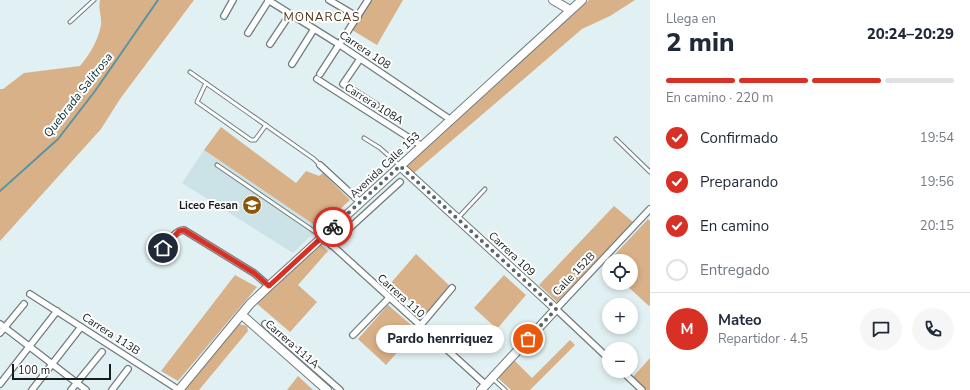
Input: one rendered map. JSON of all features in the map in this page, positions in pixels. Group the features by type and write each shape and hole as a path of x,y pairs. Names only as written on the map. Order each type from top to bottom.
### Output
{"street":[{"path":"224,16 233,0"},
{"path":"248,32 269,0"},
{"name":"Carrera 108","path":"269,0 340,45 451,120"},
{"path":"330,0 358,17"},
{"path":"340,45 368,0"},
{"path":"553,0 570,10"},
{"name":"Avenida Calle 153","path":"179,390 242,315 269,286 582,0"},
{"path":"270,44 290,14"},
{"path":"292,64 314,29"},
{"name":"Carrera 108A","path":"340,45 318,77 422,146"},
{"path":"360,59 343,84 376,105"},
{"path":"320,165 360,202"},
{"name":"Carrera 109","path":"400,166 602,352"},
{"name":"Avenida Calle 153","path":"331,245 400,182"},
{"name":"Calle 152B","path":"483,387 650,208"},
{"path":"151,245 157,248 163,248 179,231 184,230 254,273 269,286"},
{"name":"Carrera 110","path":"323,237 420,326 483,387"},
{"path":"420,326 452,288"},
{"name":"Carrera 113B","path":"31,294 179,390"},
{"path":"353,335 389,298"},
{"path":"0,333 2,326 24,304"},
{"path":"0,384 57,311"},
{"name":"Carrera 111A","path":"242,315 327,390"},
{"name":"Carrera 111A","path":"265,324 340,390"},
{"path":"2,326 86,390"},
{"path":"32,390 82,327"},
{"path":"71,390 102,352"},
{"path":"112,390 128,369"},
{"path":"629,378 642,390"}],"lane":[{"path":"70,22 94,0"},
{"path":"190,72 314,159 320,165"},
{"path":"206,83 197,102 251,140 255,140 266,125"},
{"path":"364,138 380,148 400,166"},
{"path":"616,139 650,172"},
{"path":"217,165 323,237"},
{"path":"457,219 485,189"},
{"path":"492,378 505,390"}],"shaded area":[{"path":"100,0 194,0 120,99 101,129 0,241 0,89 3,89 24,73 80,66 93,47 100,31"},
{"path":"370,0 403,0 377,45 352,30"},
{"path":"589,0 635,0 610,16 582,29 414,173 405,164"},
{"path":"221,127 296,183 306,171 319,176 323,173 350,200 319,228 204,150"},
{"name":"Liceo Fesan","path":"204,150 319,228 293,253 182,183"},
{"path":"614,206 633,222 557,302 539,285"},
{"path":"648,219 650,221 649,306 632,290 638,290 638,254 615,254"},
{"path":"320,244 328,251 298,285 317,302 290,332 256,303"},
{"path":"416,254 452,288 428,317 390,284"},
{"path":"235,275 257,287 178,381 161,371"},
{"path":"504,275 526,295 497,329 474,308"},
{"path":"388,305 417,330 386,365 358,339"},
{"path":"239,324 247,326 248,331 199,390 184,390"},
{"path":"570,340 575,345 530,390 511,390 497,377 514,360 532,378"},
{"path":"650,358 650,390 647,390 634,378 638,378 638,371"},
{"path":"298,376 313,390 287,390"}],"waterway":[{"name":"Quebrada Salitrosa","path":"0,191 58,139 95,91 158,0"}],"way so far":[{"path":"333,227 400,166 556,309 528,339"}],"place":[{"name":"Liceo Fesan","path":"252,205"},
{"name":"Pardo henrriquez","path":"528,339"}],"district":[{"name":"MONARCAS","path":"322,17"}],"route":[{"path":"163,248 179,231 184,230 254,273 269,286 333,227"}]}
